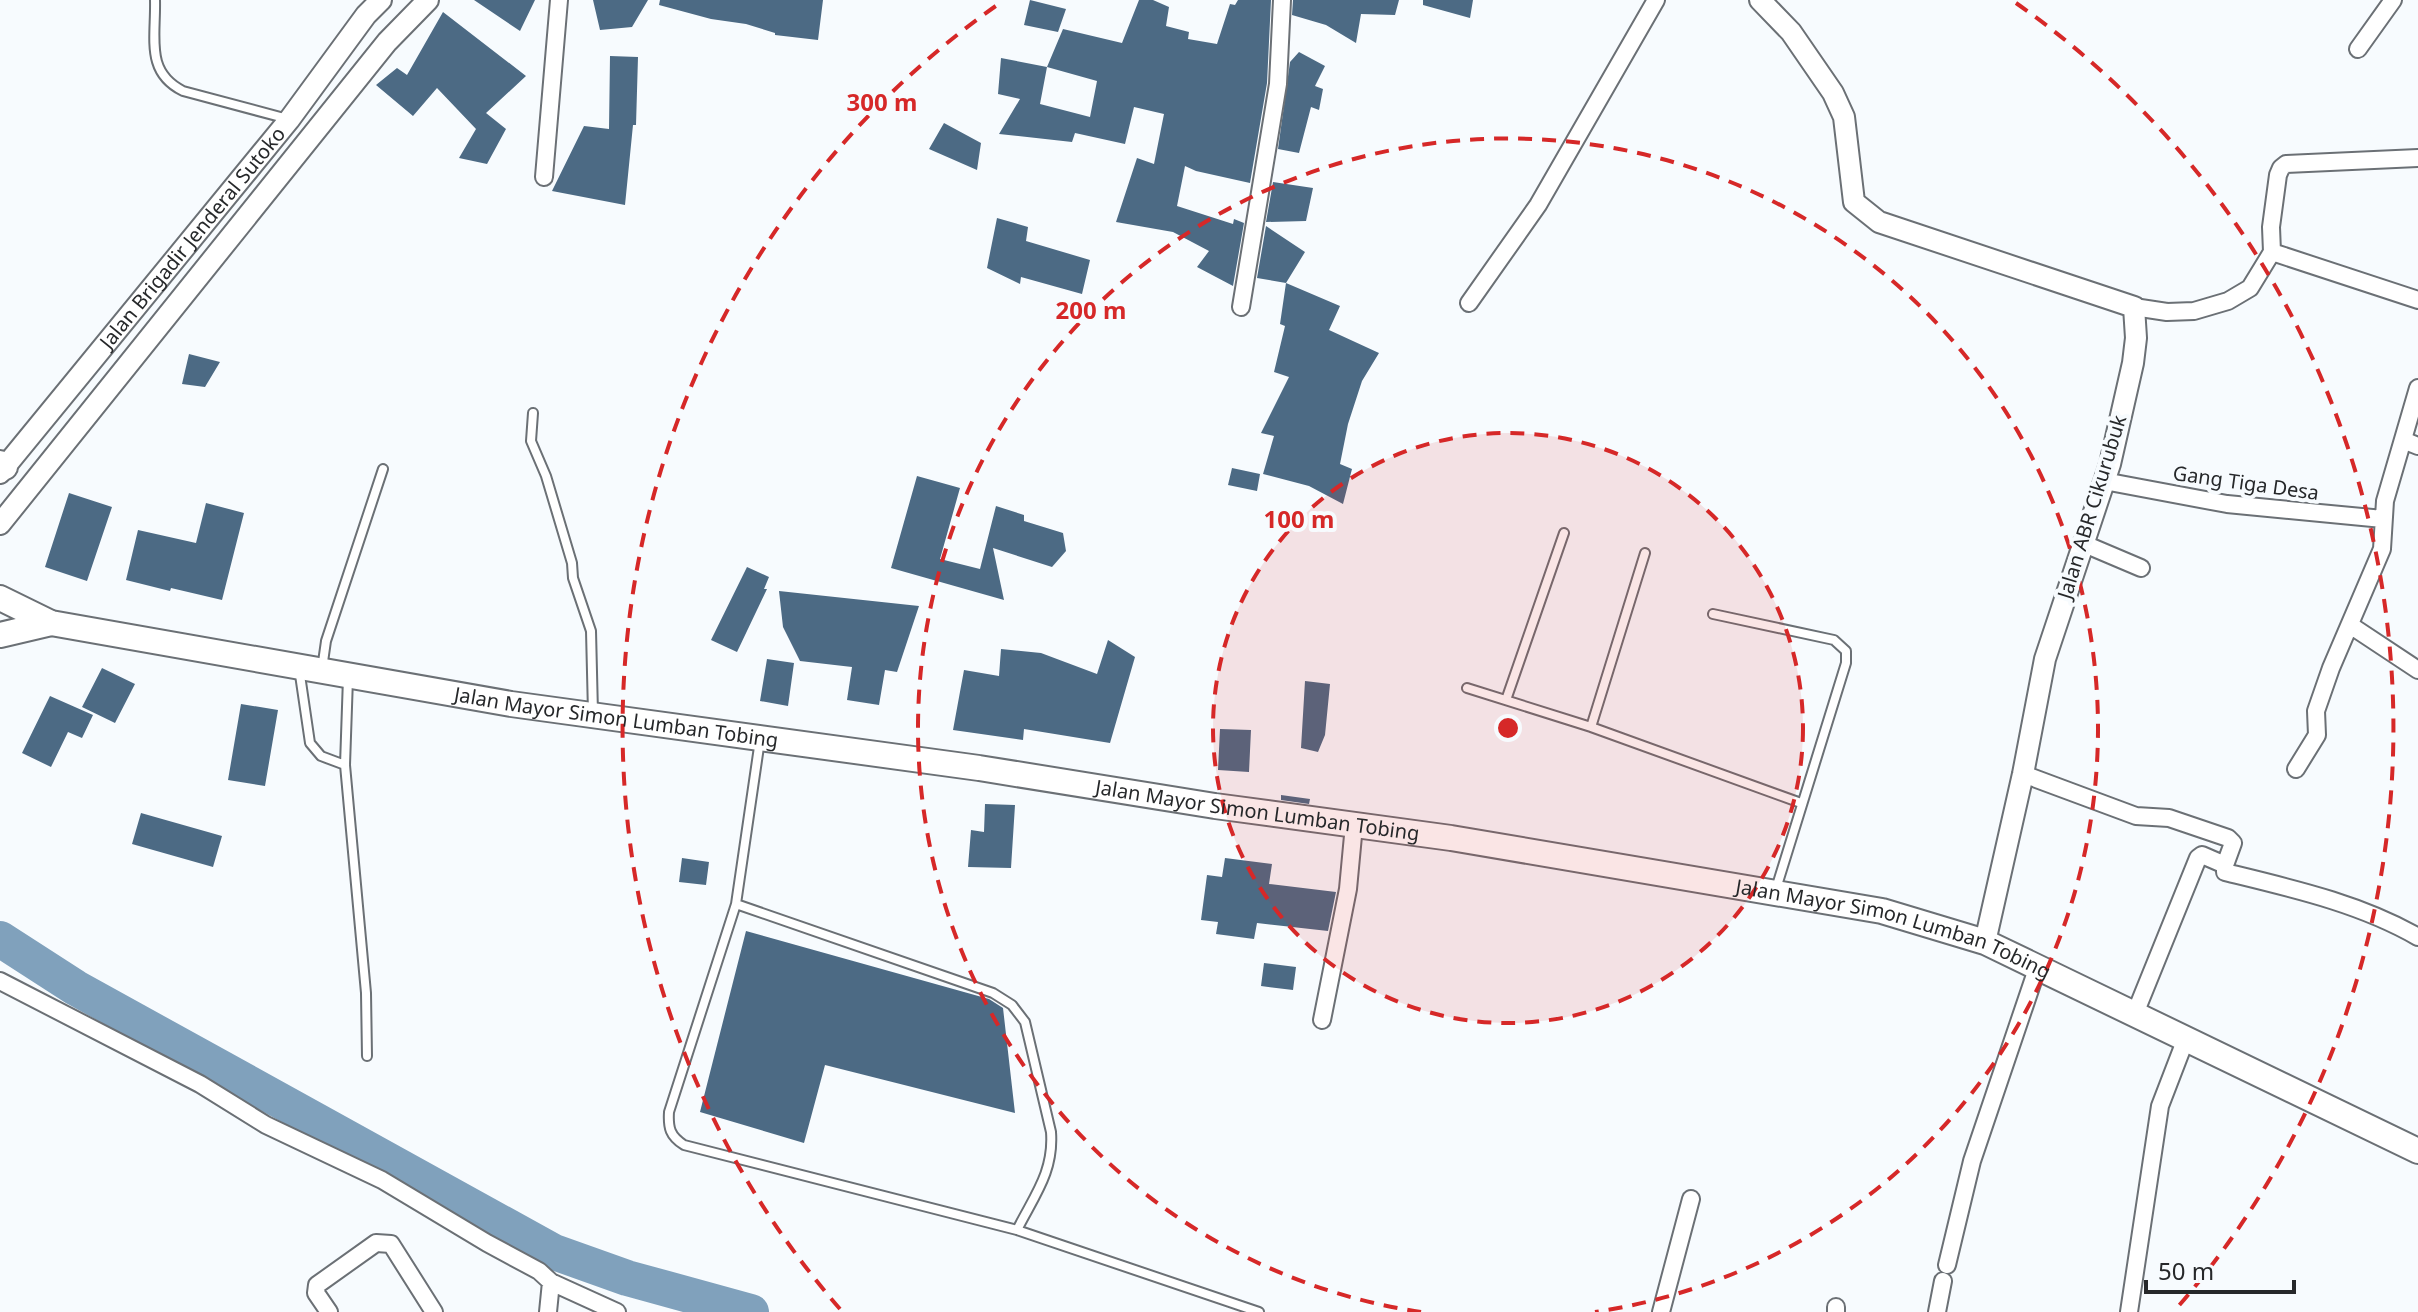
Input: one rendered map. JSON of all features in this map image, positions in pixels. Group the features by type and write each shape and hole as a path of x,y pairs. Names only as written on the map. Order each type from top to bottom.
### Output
{"main road":[{"name":"Jalan Mayor Simon Lumban Tobing","path":"0,598 51,623 511,704 979,768 1467,840 1882,911 1985,942 2418,1151"},
{"name":"Jalan Mayor Simon Lumban Tobing","path":"0,635 51,623"}],"street":[{"name":"Jalan Brigadir Jenderal Sutoko","path":"2,468 289,120 366,15 381,0"},
{"path":"0,524 387,42 428,0"},
{"path":"544,177 559,0"},
{"path":"1241,307 1278,84 1282,0"},
{"path":"1469,303 1538,205 1656,0"},
{"path":"1760,0 1791,32 1833,93 1844,117 1854,202 1879,222 2134,307 2167,312 2194,311 2228,301 2250,288 2272,252 2271,227 2281,168 2297,163 2418,158"},
{"path":"2358,49 2393,0"},
{"path":"366,15 387,42"},
{"path":"2272,252 2418,300"},
{"name":"Jalan ABR Cikurubuk","path":"1985,942 2045,659 2104,481 2133,363 2136,338 2134,307"},
{"path":"2296,769 2317,735 2316,711 2385,542 2385,501 2410,443 2418,388"},
{"name":"Gang Tiga Desa","path":"2104,481 2227,504 2383,519"},
{"path":"2082,543 2141,568"},
{"path":"2350,625 2418,670"},
{"path":"2023,774 2136,816 2169,818 2228,838 2233,843 2225,872 2309,893 2397,925 2418,937"},
{"path":"1322,1020 1348,889 1354,825"},
{"path":"2134,1016 2198,858 2203,855 2225,865"},
{"path":"1937,1312 1972,1161 2038,966"},
{"path":"0,981 200,1084 266,1125 382,1180 539,1271 551,1282 617,1312"},
{"path":"2129,1312 2160,1106 2185,1041"},
{"path":"1661,1312 1691,1199"},
{"path":"329,1312 316,1293 317,1285 376,1243 385,1243 391,1244 434,1312"},
{"path":"548,1312 551,1282"}],"lane":[{"path":"155,0 156,57 159,70 170,84 183,91 289,120"},
{"path":"533,413 531,441 546,476 572,563 573,578 591,631 594,714"},
{"path":"345,765 321,756 310,743 310,668 326,641 383,469"},
{"path":"1506,700 1564,533"},
{"path":"1591,727 1645,553"},
{"path":"1713,614 1834,640 1846,651 1846,663 1775,893"},
{"path":"348,674 345,765 366,993 367,1056"},
{"path":"1467,688 1591,727 1801,803"},
{"path":"760,739 736,904 669,1112 668,1126 673,1138 684,1145 1017,1230 1259,1312"},
{"path":"736,904 993,993 1012,1005 1025,1022 1051,1132 1052,1149 1050,1166 1017,1230"}],"building":[{"path":"474,0 535,0 520,31"},
{"path":"593,0 648,0 632,27 600,30"},
{"path":"660,0 823,0 818,40 775,35 746,24 711,19 659,5"},
{"path":"1030,0 1066,9 1058,32 1024,25"},
{"path":"1139,0 1153,0 1169,7 1166,26 1189,32 1188,39 1217,44 1230,4 1235,5 1238,0 1271,0 1267,83 1250,183 1185,166 1177,206 1233,224 1234,219 1244,223 1233,286 1197,267 1209,251 1173,232 1116,222 1137,158 1154,164 1164,114 1134,107 1125,144 1075,133 1072,142 999,134 1020,99 998,94 1001,58 1047,67 1063,29 1122,43","holes":["1047,67 1097,81 1090,117 1040,104"]},
{"path":"1293,0 1399,0 1395,15 1361,14 1356,43 1326,25 1292,15"},
{"path":"1423,0 1473,0 1470,18 1423,5"},
{"path":"443,12 526,76 486,113 506,129 487,164 459,158 476,129 437,88 413,116 376,85 397,68 407,75"},
{"path":"1299,52 1325,66 1315,86 1323,89 1319,110 1311,107 1299,153 1278,149 1290,62"},
{"path":"610,56 638,57 636,125 633,125 625,205 552,191 584,126 609,129"},
{"path":"944,123 981,143 977,170 929,149"},
{"path":"1273,182 1313,188 1306,221 1266,222"},
{"path":"997,218 1028,227 1026,241 1090,260 1082,294 1021,277 1020,284 987,268"},
{"path":"1266,226 1305,252 1286,283 1257,278"},
{"path":"1286,283 1340,306 1329,330 1379,353 1362,381 1348,424 1340,464 1352,469 1343,504 1309,486 1263,474 1274,436 1261,433 1289,377 1274,372 1285,326 1280,324"},
{"path":"189,354 220,362 205,387 182,384"},
{"path":"1232,468 1260,474 1257,491 1228,485"},
{"path":"917,476 960,488 940,559 980,569 996,506 1024,515 1024,521 1063,533 1066,551 1052,567 993,548 1004,600 891,568"},
{"path":"69,493 112,507 87,581 45,567"},
{"path":"206,503 244,513 222,600 126,580 138,530 196,543"},
{"path":"747,567 769,577 764,589 767,589 737,652 711,640"},
{"path":"779,591 919,606 897,672 885,670 879,705 847,700 852,667 800,661 783,627"},
{"path":"1108,640 1135,657 1110,743 1024,729 1023,740 953,730 964,670 999,676 1001,649 1041,653 1097,674"},
{"path":"767,659 794,663 788,706 760,701"},
{"path":"102,668 135,684 115,723 82,707"},
{"path":"1305,681 1330,684 1325,735 1318,752 1301,748"},
{"path":"50,696 93,715 82,738 68,732 51,767 22,753"},
{"path":"241,704 278,710 265,786 228,780"},
{"path":"1220,729 1251,730 1249,772 1218,770"},
{"path":"1281,795 1310,799 1309,804 1281,800"},
{"path":"985,804 1015,805 1011,868 968,867 971,830 984,832"},
{"path":"141,813 222,836 213,867 132,844"},
{"path":"682,858 709,862 706,885 679,882"},
{"path":"1225,858 1272,864 1269,884 1336,892 1328,931 1257,923 1254,939 1216,934 1218,922 1201,920 1207,875 1222,877"},
{"path":"746,931 989,999 1003,1008 1015,1113 825,1065 804,1143 700,1112"},
{"path":"1264,963 1296,967 1293,990 1261,986"}],"waterway":[{"path":"0,939 76,988 554,1252 627,1278 751,1312"}]}
